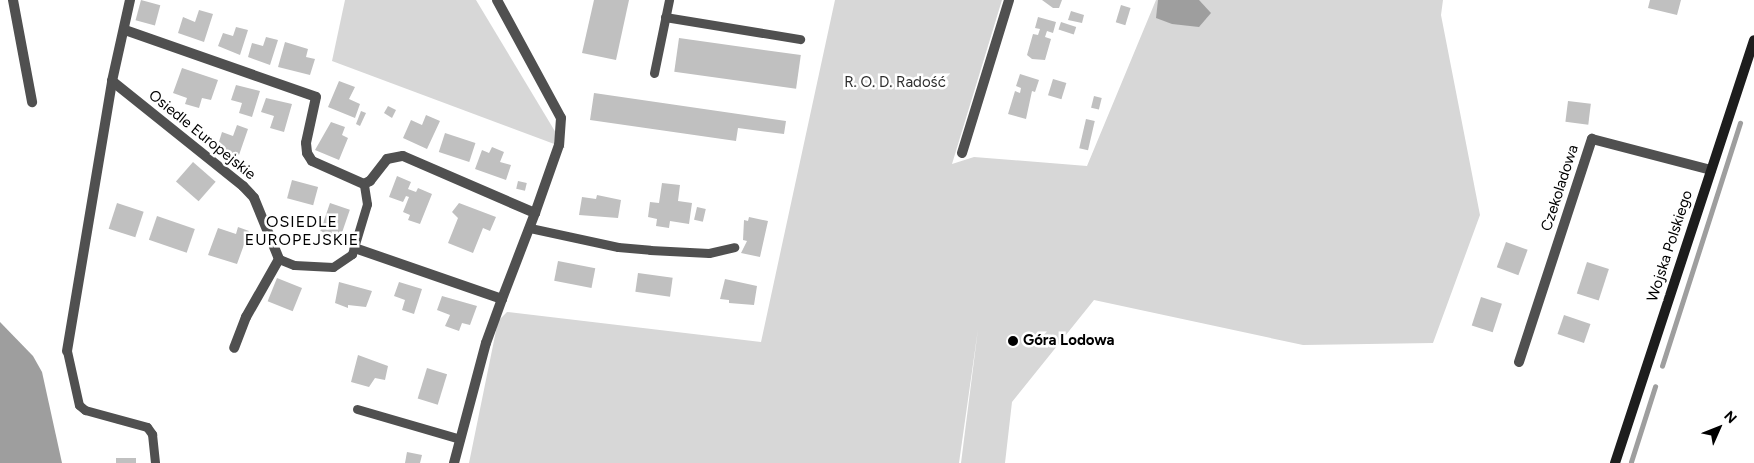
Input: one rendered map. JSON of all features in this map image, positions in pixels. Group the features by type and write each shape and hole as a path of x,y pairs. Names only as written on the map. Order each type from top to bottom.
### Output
{"street":[{"path":"13,0 32,102"},
{"path":"66,351 112,82 125,30 130,0"},
{"path":"454,463 486,343 530,228 559,145 561,118 497,0"},
{"path":"962,152 1009,0"},
{"path":"125,30 316,97 306,143 307,153 312,161 364,184 387,159 403,156 535,213"},
{"name":"Wojska Polskiego","path":"1615,463 1754,40"},
{"name":"Osiedle Europejskie","path":"112,82 243,186 254,198 279,259"},
{"name":"Czekoladowa","path":"1518,362 1592,139 1711,170"},
{"path":"355,248 502,299"},
{"path":"234,348 246,317 279,259"}],"lane":[{"path":"654,73 668,0"},
{"path":"665,17 800,39"},
{"path":"279,259 294,265 333,266 352,254 367,204 364,184"},
{"path":"530,228 642,250 709,253 734,248"},
{"path":"66,351 79,405 86,410 147,427 152,434 155,463"},
{"path":"357,409 460,439"}],"green space":[{"path":"345,0 476,0 565,148 332,61"},
{"name":"R. O. D. Radość","path":"835,0 1002,0 952,164 974,157 1087,166 1156,0 1443,0 1441,15 1480,215 1433,343 1303,345 1094,300 1012,402 1005,463 961,463 978,329 959,463 469,463 498,321 507,312 761,342"}],"shaded area":[{"path":"1158,0 1199,0 1211,13 1199,27 1172,24 1156,18"},
{"path":"0,322 33,356 42,372 62,463 0,463"}],"building":[{"path":"141,0 160,5 155,25 136,20"},
{"path":"594,0 629,0 616,60 582,53"},
{"path":"1042,0 1062,0 1059,8 1053,8"},
{"path":"1650,0 1681,0 1677,15 1648,8"},
{"path":"1121,5 1131,8 1125,25 1116,22"},
{"path":"199,10 213,14 204,42 178,33 183,17 195,22"},
{"path":"1071,11 1084,15 1082,23 1068,20"},
{"path":"1038,17 1056,22 1053,33 1047,31 1045,37 1051,39 1045,60 1032,59 1027,55 1033,34 1038,35 1040,29 1035,28"},
{"path":"1061,22 1076,27 1074,35 1059,30"},
{"path":"236,27 248,30 240,55 218,46 223,33 233,36"},
{"path":"266,37 278,40 270,65 248,57 252,43 263,46"},
{"path":"679,38 801,55 796,89 674,72"},
{"path":"285,42 308,49 306,57 315,59 310,75 278,67"},
{"path":"182,68 218,80 211,100 202,98 199,108 185,104 187,98 173,93"},
{"path":"1020,74 1039,80 1035,92 1032,91 1026,119 1008,114 1015,91 1020,93 1021,88 1016,86"},
{"path":"1053,79 1066,83 1061,99 1048,95"},
{"path":"339,81 355,87 349,99 360,104 355,118 328,107"},
{"path":"236,85 260,91 252,117 239,113 242,103 231,100"},
{"path":"594,93 786,121 784,134 738,128 736,141 590,120"},
{"path":"1094,96 1102,98 1099,110 1091,108"},
{"path":"266,98 292,104 284,132 270,128 274,116 261,112"},
{"path":"1568,101 1591,104 1588,125 1565,122"},
{"path":"388,106 396,110 392,118 384,113"},
{"path":"361,111 366,113 360,126 356,124"},
{"path":"426,115 440,121 427,149 403,138 411,120 422,125"},
{"path":"1086,119 1095,121 1088,150 1079,148"},
{"path":"331,122 345,127 342,135 348,138 339,160 315,150"},
{"path":"237,125 248,129 239,155 217,148 222,132 233,136"},
{"path":"445,133 475,143 469,162 439,152"},
{"path":"492,147 504,152 500,162 511,165 506,180 475,169 482,150 489,153"},
{"path":"193,162 216,182 199,201 176,182"},
{"path":"397,176 411,182 408,189 416,192 418,188 432,194 420,224 408,220 410,215 403,212 409,197 406,196 403,202 389,197"},
{"path":"292,180 318,187 313,205 287,198"},
{"path":"518,181 527,183 525,191 516,189"},
{"path":"662,183 680,185 678,201 692,203 689,224 670,221 669,228 656,226 657,219 648,217 650,202 659,203"},
{"path":"597,195 621,200 618,218 579,215 582,197 596,199"},
{"path":"117,203 144,212 135,237 109,229"},
{"path":"330,203 350,210 340,238 320,231"},
{"path":"459,203 496,217 490,231 483,228 473,253 448,243 458,218 452,212"},
{"path":"697,207 706,209 703,222 694,220"},
{"path":"157,216 195,229 187,253 149,240"},
{"path":"749,217 768,221 760,257 741,253 747,241 743,240 744,220 748,221"},
{"path":"238,227 249,231 237,264 208,255 218,228 236,234"},
{"path":"1506,242 1528,250 1518,275 1497,267"},
{"path":"558,261 595,268 591,288 554,281"},
{"path":"1587,262 1609,269 1599,300 1577,293"},
{"path":"638,273 673,278 670,297 635,292"},
{"path":"277,278 302,288 293,311 268,301"},
{"path":"725,279 757,286 754,305 729,303 729,300 720,299"},
{"path":"339,282 372,291 366,307 348,305 348,308 335,303"},
{"path":"399,282 422,289 414,314 402,310 405,300 394,296"},
{"path":"442,296 477,306 470,325 462,323 459,331 445,326 450,315 437,310"},
{"path":"1481,297 1502,304 1493,332 1472,326"},
{"path":"1564,315 1590,324 1584,343 1557,334"},
{"path":"358,355 388,366 385,380 375,378 369,387 351,382"},
{"path":"427,368 447,374 438,405 418,399"},
{"path":"407,452 422,455 420,463 405,463"},
{"path":"116,458 136,458 136,463 116,463"}],"waterway":[{"path":"1662,366 1740,123"},
{"path":"1631,462 1655,387"}],"place":[{"name":"Góra Lodowa","path":"1013,341"}],"district":[{"name":"OSIEDLE EUROPEJSKIE","path":"302,231"}]}
